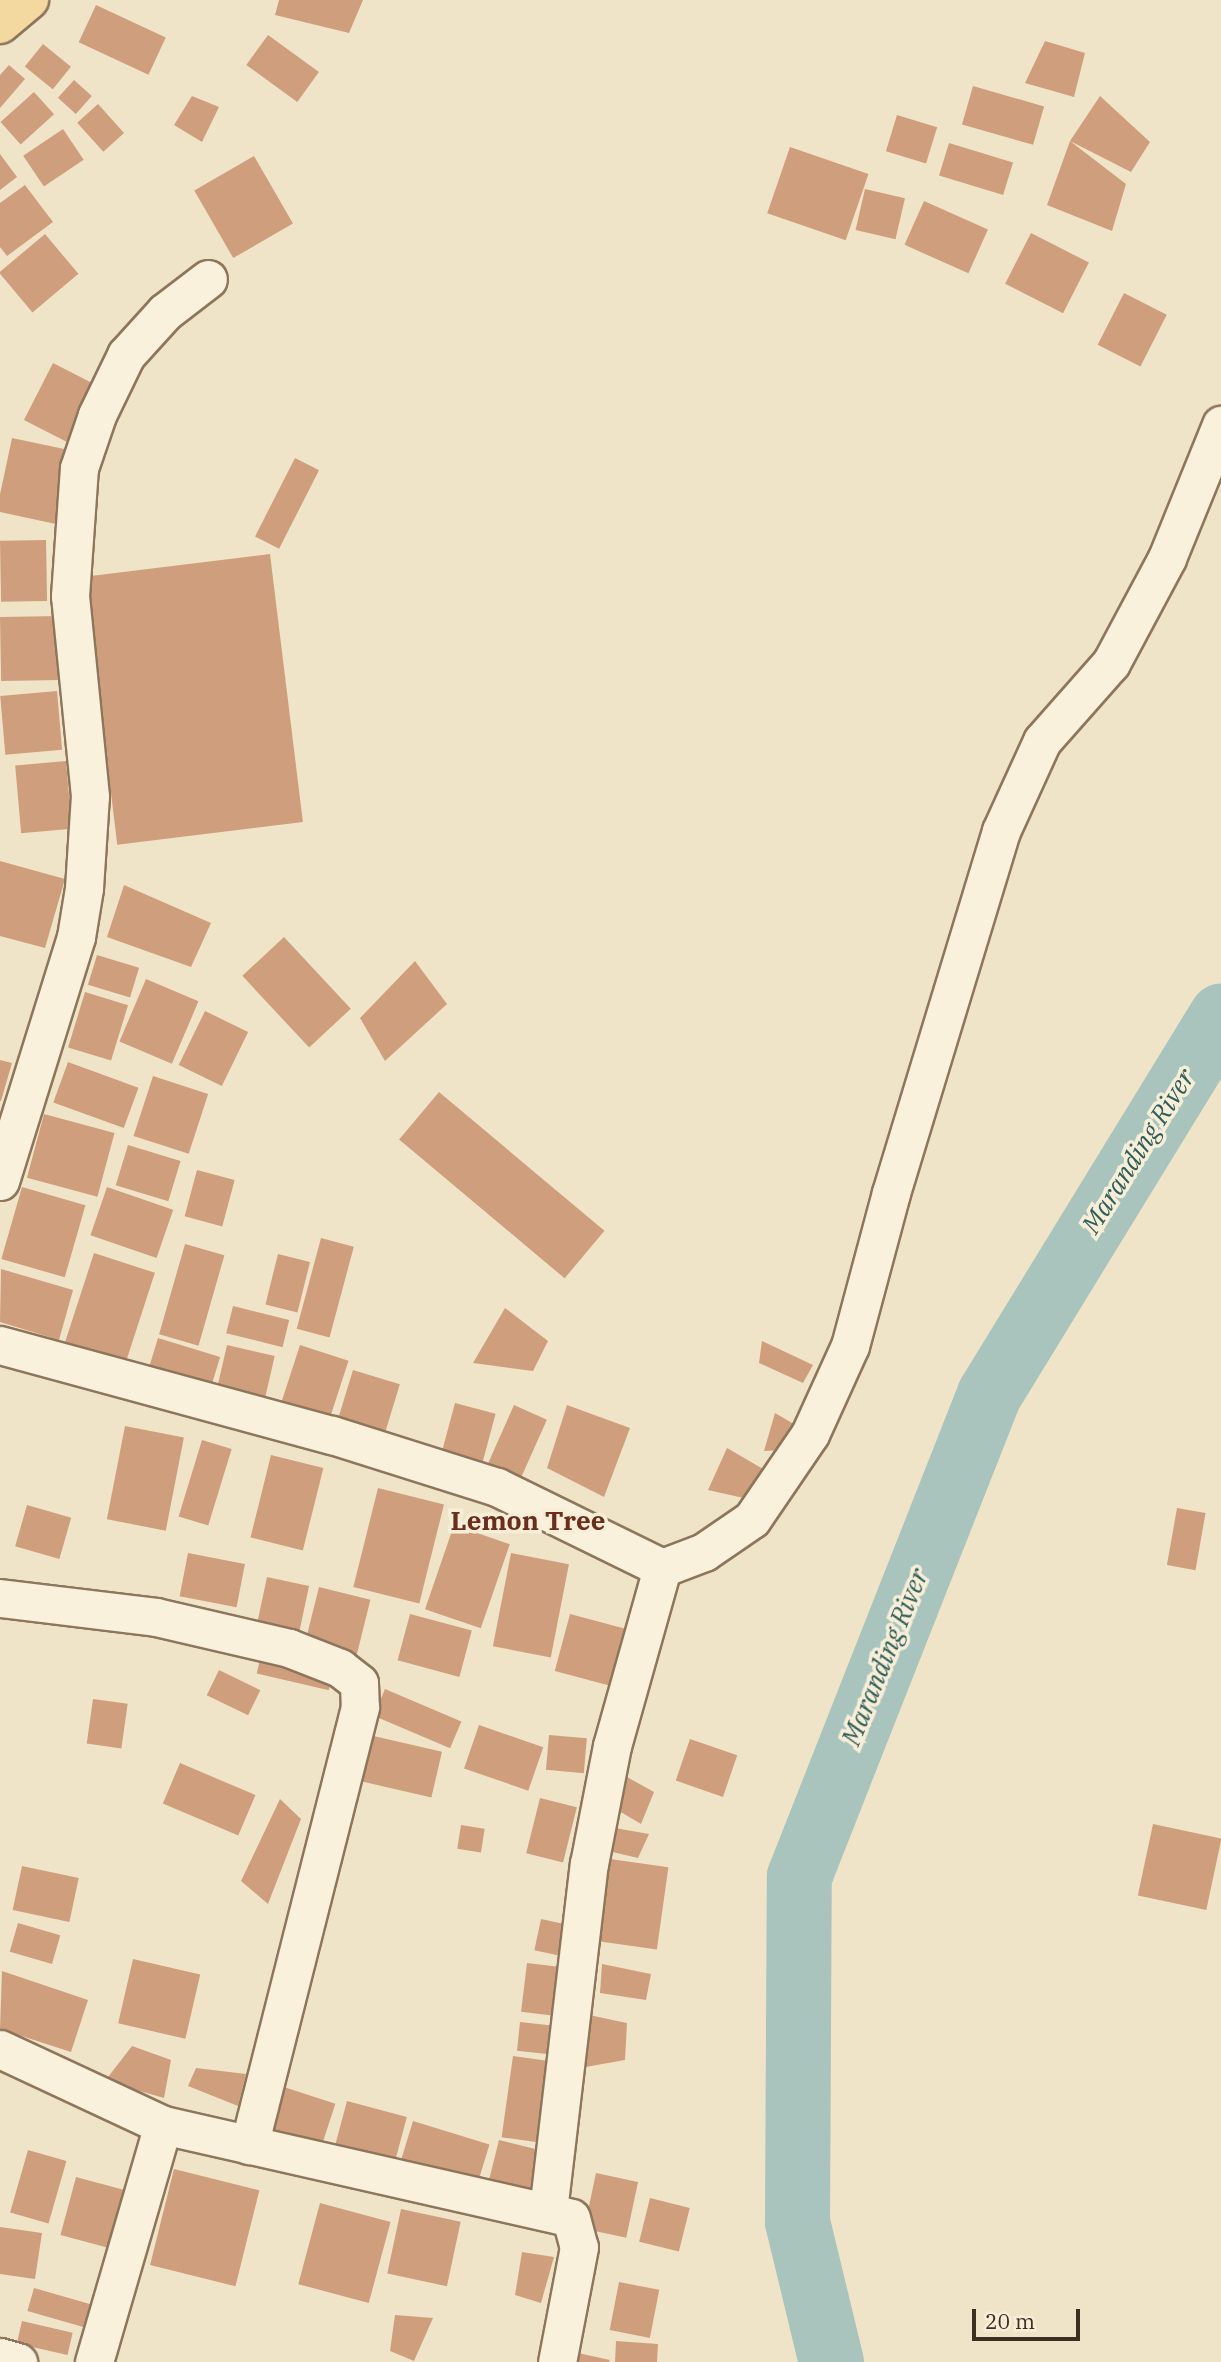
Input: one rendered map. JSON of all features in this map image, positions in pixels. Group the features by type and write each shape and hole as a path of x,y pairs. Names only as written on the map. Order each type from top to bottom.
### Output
{"main road":[{"path":"0,24 29,0"}],"street":[{"path":"0,1181 76,937 84,888 90,796 69,596 79,468 97,415 126,355 165,312 208,279"},
{"path":"0,1345 332,1435 497,1487 662,1568 704,1552 752,1519 810,1434 850,1346 891,1193 1001,831 1042,741 1111,663 1167,558 1221,425"},
{"path":"548,2210 589,1864 612,1746 662,1568"},
{"path":"0,1598 156,1617 289,1648 340,1668 359,1683 360,1707 249,2145"},
{"path":"0,2049 163,2125 548,2210 570,2218 579,2247 557,2362"},
{"path":"94,2362 163,2125"},
{"path":"0,2357 19,2362"}],"building":[{"path":"279,0 363,0 349,33 275,15"},
{"path":"96,5 166,38 148,75 79,42"},
{"path":"268,35 319,72 297,102 246,65"},
{"path":"1045,41 1085,53 1074,97 1025,83"},
{"path":"43,44 71,67 53,89 25,67"},
{"path":"9,65 25,79 0,108 0,75"},
{"path":"74,80 92,96 76,114 58,98"},
{"path":"973,86 1044,106 1033,145 962,124"},
{"path":"34,92 54,114 21,144 1,122"},
{"path":"192,96 219,107 202,142 174,125"},
{"path":"1100,96 1150,142 1131,172 1070,141"},
{"path":"98,104 124,133 103,152 77,123"},
{"path":"897,115 937,127 926,164 886,151"},
{"path":"63,129 84,160 44,187 23,156"},
{"path":"1070,141 1126,184 1112,231 1047,205"},
{"path":"949,143 1013,163 1003,195 939,176"},
{"path":"790,147 868,174 846,240 767,213"},
{"path":"0,154 17,177 0,190"},
{"path":"254,156 293,224 233,258 194,190"},
{"path":"25,185 53,222 7,256 0,247 0,203"},
{"path":"865,189 905,198 896,239 856,230"},
{"path":"924,201 988,229 968,273 904,245"},
{"path":"1031,233 1089,263 1063,313 1005,284"},
{"path":"45,234 78,274 32,312 0,272"},
{"path":"1124,293 1167,315 1140,366 1098,345"},
{"path":"53,363 103,388 74,445 24,420"},
{"path":"12,438 74,451 58,524 0,512 0,494"},
{"path":"295,458 319,470 279,549 255,536"},
{"path":"46,540 47,601 1,602 0,541"},
{"path":"270,554 303,822 117,845 84,577"},
{"path":"60,616 61,680 1,681 0,617"},
{"path":"57,691 62,750 5,755 0,696"},
{"path":"66,761 72,829 21,833 15,765"},
{"path":"0,861 65,879 45,948 0,936"},
{"path":"124,885 211,923 191,967 107,937"},
{"path":"284,937 351,1009 309,1048 242,976"},
{"path":"97,955 139,968 130,998 88,985"},
{"path":"415,961 447,1004 385,1061 360,1018"},
{"path":"146,979 198,1001 172,1064 119,1042"},
{"path":"85,992 128,1005 111,1061 68,1047"},
{"path":"205,1011 248,1032 222,1086 179,1065"},
{"path":"0,1060 12,1063 1,1101 0,1101"},
{"path":"68,1062 138,1088 124,1128 53,1102"},
{"path":"153,1076 208,1094 189,1154 134,1136"},
{"path":"439,1092 604,1231 565,1278 399,1139"},
{"path":"44,1114 115,1133 97,1197 27,1178"},
{"path":"128,1145 181,1161 168,1201 116,1185"},
{"path":"197,1170 235,1180 222,1226 185,1216"},
{"path":"22,1187 85,1205 65,1277 1,1259"},
{"path":"107,1187 173,1210 157,1258 90,1235"},
{"path":"321,1238 354,1247 330,1338 297,1329"},
{"path":"185,1244 224,1255 199,1346 159,1334"},
{"path":"94,1253 155,1273 123,1372 62,1352"},
{"path":"278,1254 310,1262 297,1312 265,1304"},
{"path":"1,1269 73,1290 59,1340 0,1322"},
{"path":"233,1306 289,1320 283,1347 226,1333"},
{"path":"505,1308 548,1341 533,1371 473,1363"},
{"path":"158,1338 220,1357 209,1394 147,1375"},
{"path":"762,1341 813,1365 803,1383 759,1363"},
{"path":"227,1345 275,1356 263,1407 215,1396"},
{"path":"300,1345 349,1361 329,1422 280,1406"},
{"path":"353,1370 400,1384 383,1441 336,1426"},
{"path":"455,1403 496,1414 479,1475 439,1464"},
{"path":"514,1405 547,1420 521,1478 488,1463"},
{"path":"567,1405 630,1428 604,1497 547,1468"},
{"path":"775,1413 799,1427 784,1450 764,1451"},
{"path":"125,1426 184,1437 166,1531 107,1519"},
{"path":"202,1440 232,1449 208,1526 179,1517"},
{"path":"727,1448 765,1470 748,1499 708,1490"},
{"path":"271,1455 323,1468 303,1551 250,1537"},
{"path":"378,1488 444,1504 419,1603 353,1587"},
{"path":"27,1505 71,1518 59,1559 15,1546"},
{"path":"1177,1508 1206,1513 1195,1570 1167,1565"},
{"path":"454,1525 510,1544 481,1628 425,1609"},
{"path":"188,1553 245,1564 237,1607 180,1596"},
{"path":"511,1553 569,1564 551,1658 493,1646"},
{"path":"267,1577 309,1586 296,1646 254,1637"},
{"path":"319,1587 370,1600 355,1662 304,1649"},
{"path":"410,1614 472,1631 459,1677 398,1660"},
{"path":"570,1614 637,1632 621,1689 555,1671"},
{"path":"261,1655 333,1672 329,1690 257,1674"},
{"path":"219,1670 260,1690 248,1715 207,1695"},
{"path":"385,1689 461,1721 450,1748 374,1716"},
{"path":"93,1699 128,1704 121,1748 87,1744"},
{"path":"479,1725 543,1747 528,1791 464,1768"},
{"path":"365,1734 442,1752 431,1798 354,1780"},
{"path":"549,1735 587,1738 584,1773 546,1770"},
{"path":"690,1739 737,1755 723,1797 676,1781"},
{"path":"180,1763 255,1795 238,1836 163,1804"},
{"path":"627,1777 654,1792 641,1824 619,1811"},
{"path":"540,1798 577,1807 563,1862 526,1853"},
{"path":"280,1799 301,1819 268,1904 241,1881"},
{"path":"1153,1824 1221,1838 1206,1910 1138,1895"},
{"path":"461,1825 485,1829 481,1852 457,1849"},
{"path":"615,1828 649,1834 638,1858 608,1851"},
{"path":"610,1859 668,1867 657,1949 598,1941"},
{"path":"22,1866 79,1878 69,1922 13,1910"},
{"path":"541,1919 578,1927 572,1958 534,1950"},
{"path":"18,1923 60,1935 52,1964 10,1952"},
{"path":"133,1959 200,1975 185,2039 118,2023"},
{"path":"527,1963 573,1969 567,2017 521,2012"},
{"path":"602,1964 651,1974 646,2000 600,1993"},
{"path":"2,1971 88,2000 71,2052 0,2029"},
{"path":"589,2015 627,2023 625,2060 580,2068"},
{"path":"520,2022 550,2025 547,2054 517,2051"},
{"path":"132,2046 171,2060 164,2098 105,2081"},
{"path":"513,2056 556,2062 544,2143 502,2137"},
{"path":"196,2068 246,2074 238,2106 188,2086"},
{"path":"284,2087 335,2104 321,2146 270,2130"},
{"path":"347,2101 407,2117 393,2168 333,2152"},
{"path":"413,2121 490,2144 478,2183 401,2159"},
{"path":"499,2140 547,2152 534,2201 487,2189"},
{"path":"28,2150 66,2161 49,2224 10,2212"},
{"path":"174,2169 259,2190 235,2286 150,2265"},
{"path":"596,2173 638,2182 626,2238 584,2229"},
{"path":"76,2177 128,2191 113,2249 60,2235"},
{"path":"650,2198 690,2208 679,2252 639,2242"},
{"path":"320,2203 391,2222 369,2303 298,2284"},
{"path":"401,2209 461,2222 447,2286 387,2274"},
{"path":"0,2227 42,2233 35,2279 0,2274"},
{"path":"522,2252 554,2257 541,2303 515,2295"},
{"path":"619,2282 659,2290 650,2338 610,2330"},
{"path":"34,2288 91,2304 84,2327 27,2311"},
{"path":"395,2315 433,2318 414,2361 390,2351"},
{"path":"22,2321 73,2333 67,2355 17,2343"},
{"path":"616,2341 658,2344 657,2362 615,2362"},
{"path":"578,2353 610,2360 577,2362"}],"waterway":[{"name":"Maranding River","path":"831,2362 797,2221 799,1876 989,1394 1221,1016"}],"district":[{"name":"Lemon Tree","path":"528,1521"}]}
